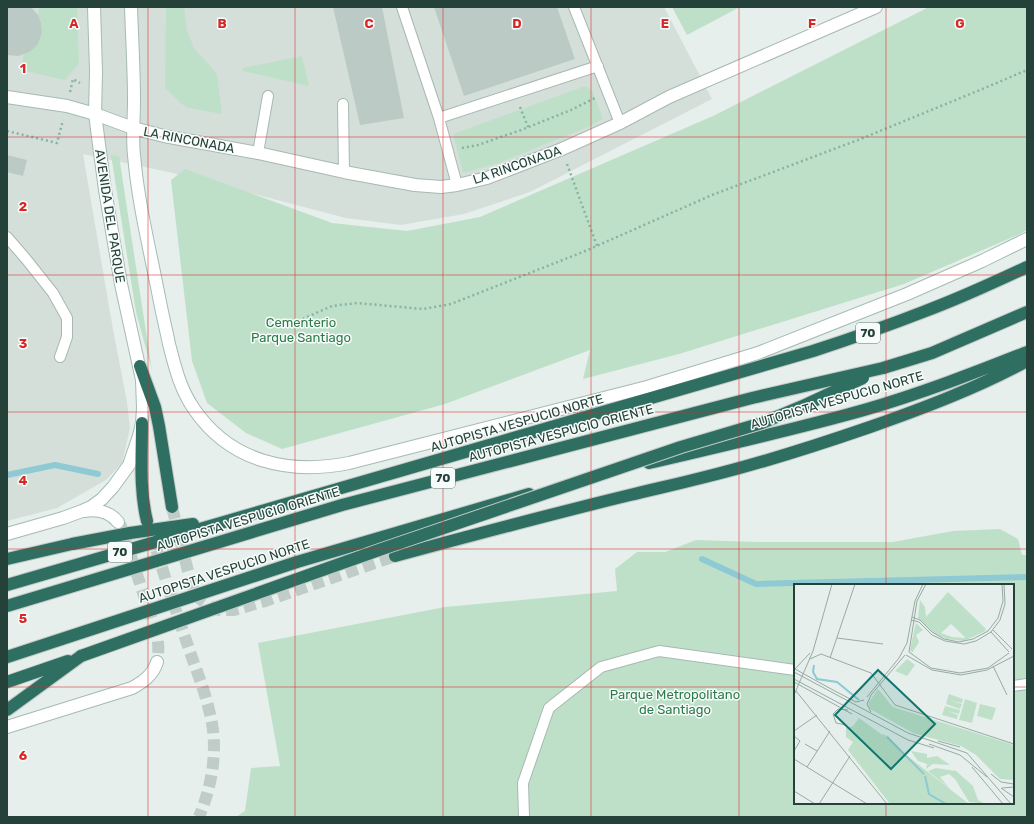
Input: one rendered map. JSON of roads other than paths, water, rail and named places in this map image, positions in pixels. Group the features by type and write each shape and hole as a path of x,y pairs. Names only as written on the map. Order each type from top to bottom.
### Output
{"highway":[{"name":"AUTOPISTA VESPUCIO NORTE","path":"7,585 813,352 924,312 1027,267"},
{"name":"AUTOPISTA VESPUCIO ORIENTE","path":"7,606 342,505 752,398 883,368 932,353 1027,312"},
{"name":"AUTOPISTA VESPUCIO NORTE","path":"7,657 297,562 522,495 808,425 866,409 922,391 1027,352"},
{"path":"395,556 567,510 702,478 791,453 836,439 926,407 1005,373 1027,361"},
{"path":"140,366 155,407 160,426 172,507"},
{"path":"7,682 386,547 681,447 762,423 806,405 883,368"},
{"path":"142,423 142,491 147,521"},
{"path":"7,559 72,544 130,533 232,519"},
{"path":"7,710 81,656"}],"street":[{"name":"AVENIDA DEL PARQUE","path":"82,511 91,507 114,487 129,465 139,436 144,408 140,366 121,284 105,190 95,114 96,72 94,7"},
{"path":"131,7 134,100 133,128 138,189 161,312 181,386 194,410 208,426 224,440 242,452 261,460 283,466 305,468 336,466 647,387 758,353 907,294 982,261 1027,239"},
{"name":"LA RINCONADA","path":"7,97 67,106 95,114 133,128 164,136 258,153 344,172 441,187 487,178 562,150 620,123 669,97 876,7"},
{"path":"7,534 82,511 90,510 101,511 110,515 118,522"},
{"path":"7,727 126,690 141,683 149,677 157,662"}],"lane":[{"path":"402,7 439,118 457,185"},
{"path":"574,7 620,123"},
{"path":"439,118 598,66"},
{"path":"258,153 268,96"},
{"path":"342,104 344,172"},
{"path":"7,238 53,293 67,318 67,337 60,357"},
{"path":"524,817 523,784 549,708 601,667 660,651 794,670"},
{"path":"1014,686 1027,684"}],"waterway":[{"path":"7,475 55,465 98,474"},
{"path":"702,559 756,584 1027,577"}],"tunnel":[{"path":"172,507 194,590 200,599 211,607 219,610 234,610 265,601 395,556"},
{"path":"118,522 121,526 156,632 158,640 157,662"},
{"path":"151,533 178,618 205,694 212,724 214,737 213,764 208,791 199,817"}],"park label":[{"name":"Cementerio Parque Santiago","path":"301,330"},
{"name":"Parque Metropolitano de Santiago","path":"675,702"}]}
